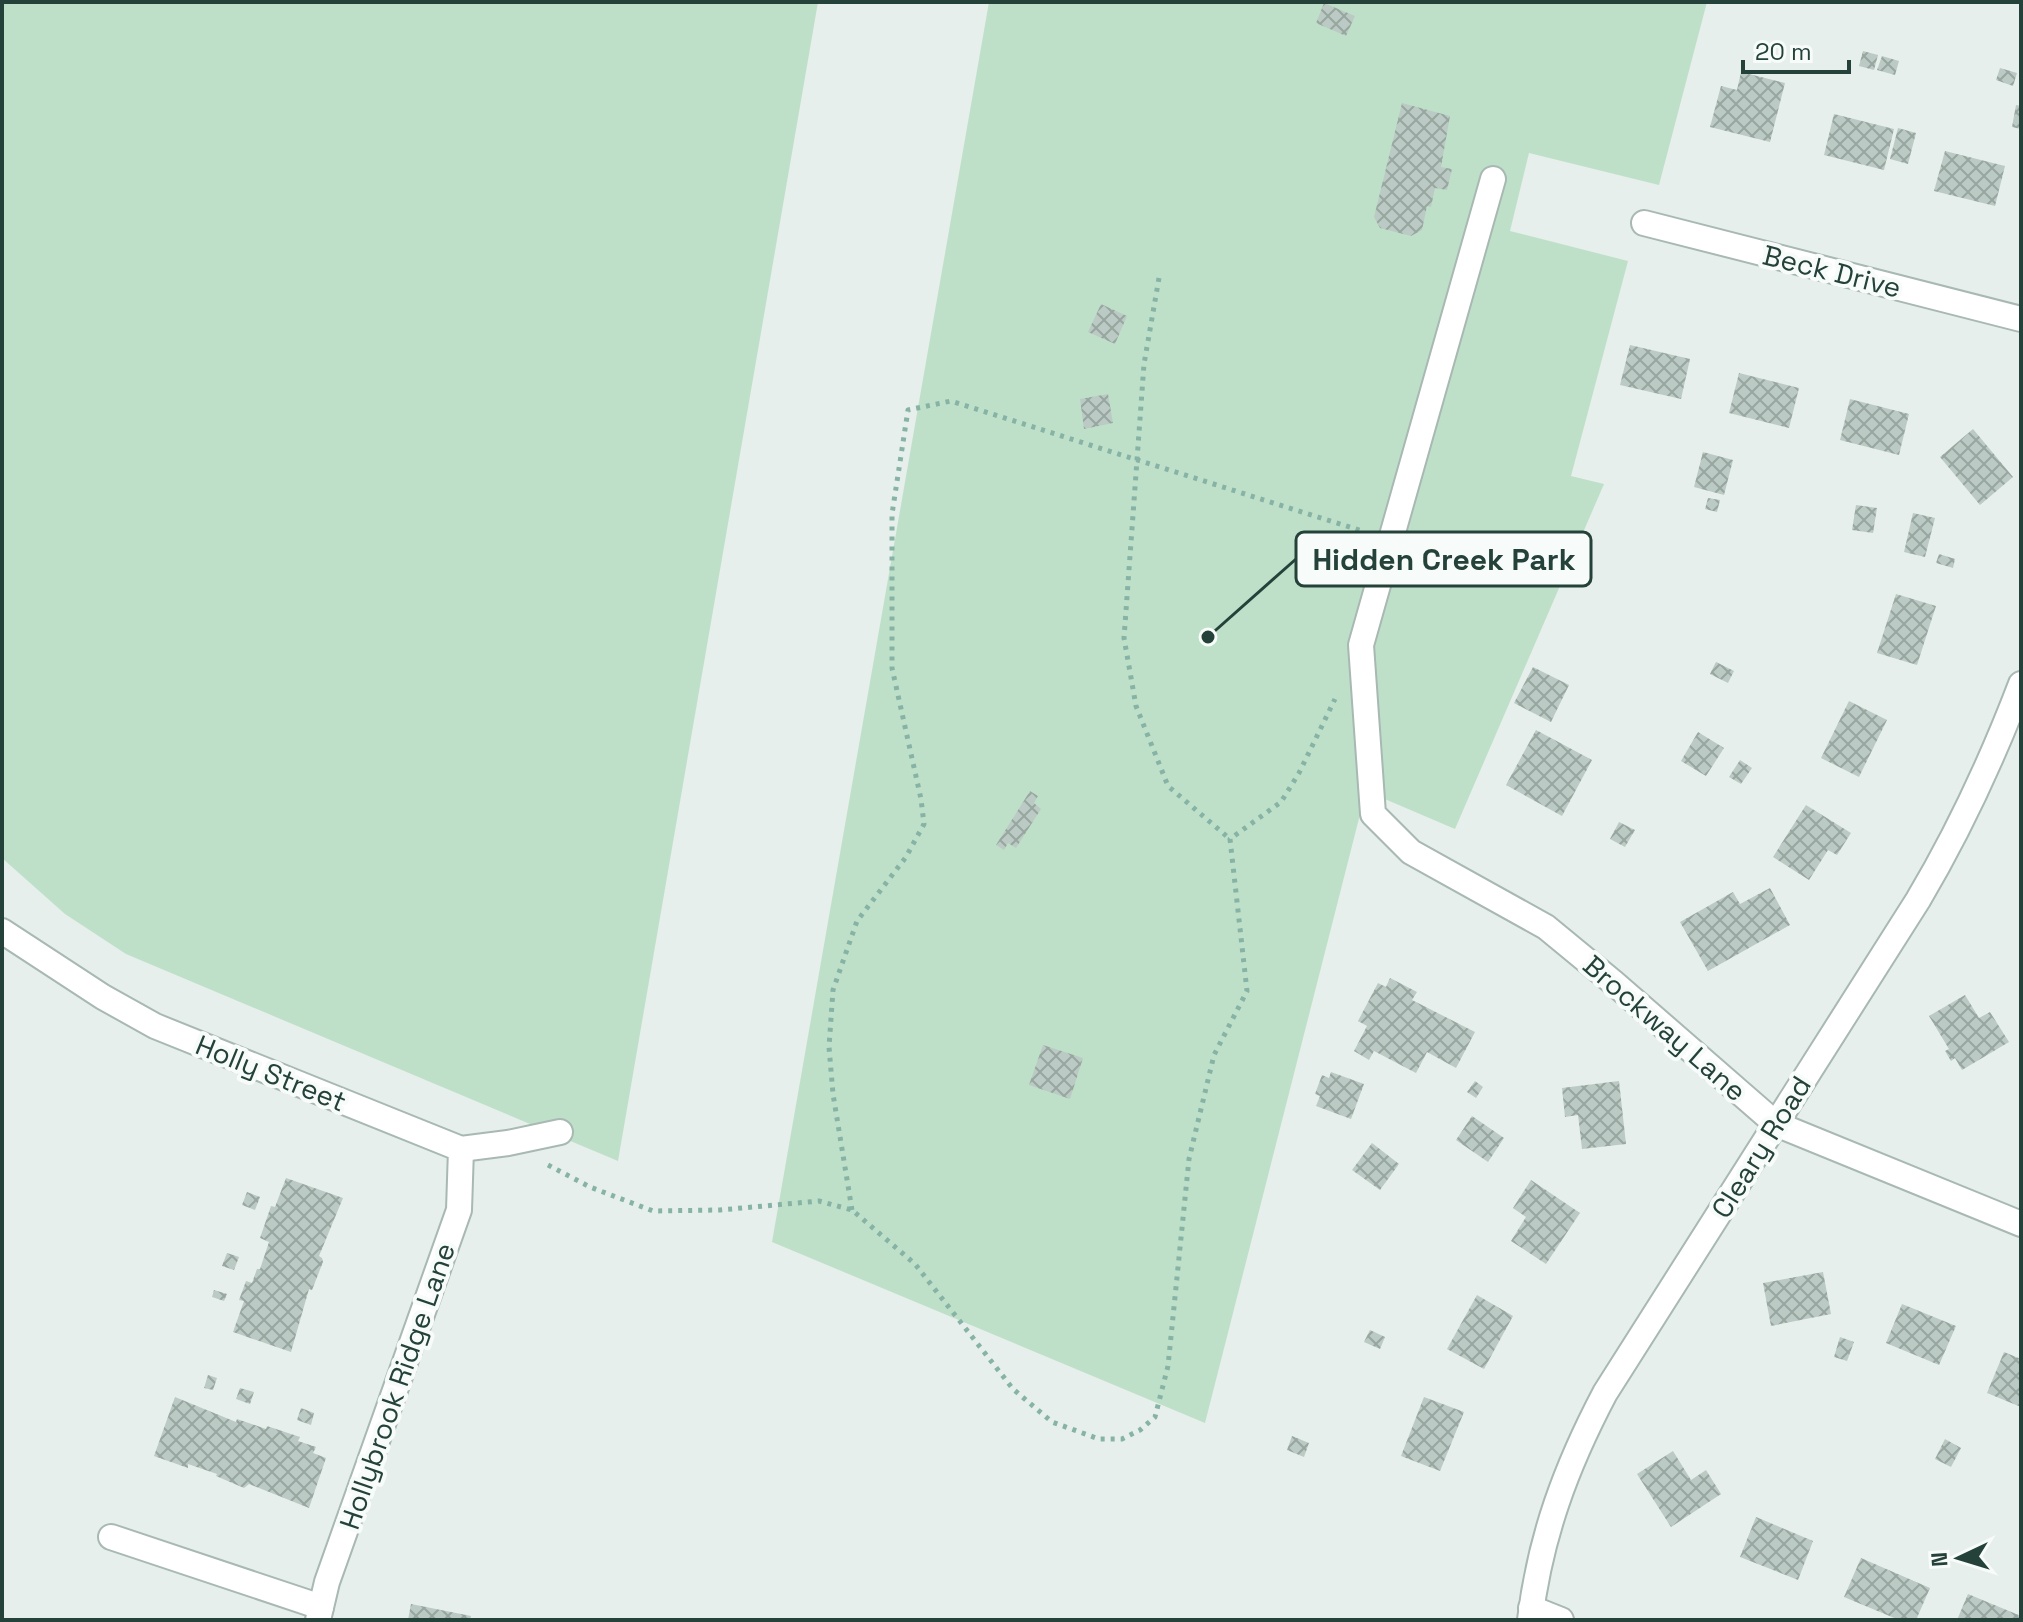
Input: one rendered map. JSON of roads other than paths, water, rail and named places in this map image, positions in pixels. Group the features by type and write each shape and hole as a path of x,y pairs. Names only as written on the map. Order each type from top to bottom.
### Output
{"street":[{"name":"Brockway Lane","path":"1493,179 1393,541 1361,645 1373,814 1411,852 1546,927 1776,1124 2021,1224"},
{"name":"Beck Drive","path":"1644,223 2021,319"},
{"name":"Cleary Road","path":"1531,1614 1539,1557 1556,1500 1586,1430 1614,1380 1955,837 1994,755 2021,684"},
{"name":"Holly Street","path":"2,931 103,997 155,1026 461,1149 560,1132"},
{"name":"Hollybrook Ridge Lane","path":"320,1613 327,1582 459,1210 461,1149"},
{"path":"111,1537 320,1613"},
{"path":"1531,1614 1561,1620"}],"place":[{"name":"Hidden Creek Park","path":"1208,637"}]}
